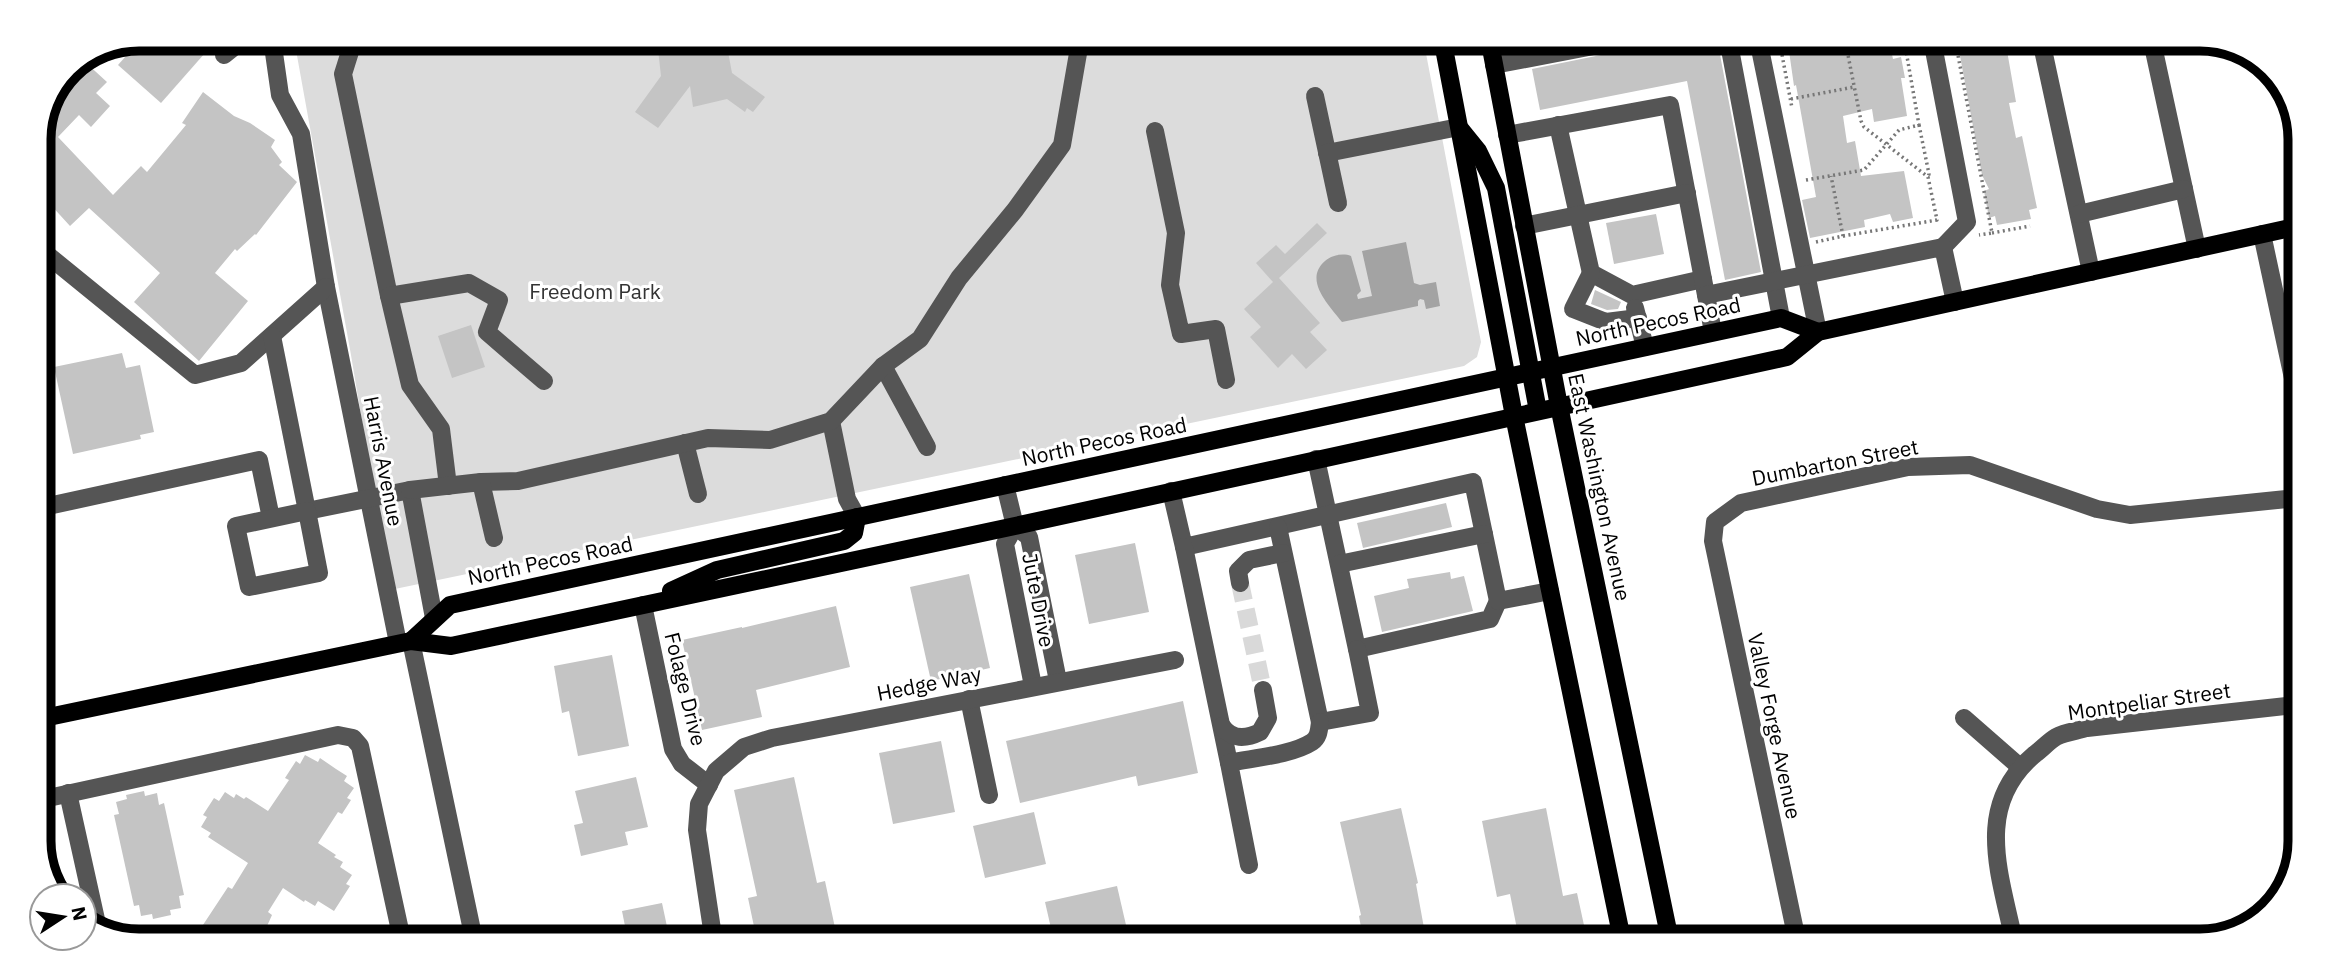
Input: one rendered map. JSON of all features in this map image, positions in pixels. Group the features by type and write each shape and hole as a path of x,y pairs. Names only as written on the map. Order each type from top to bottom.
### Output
{"main road":[{"path":"1445,51 1514,416 1620,929"},
{"name":"East Washington Avenue","path":"1491,51 1559,406 1668,929"},
{"path":"1459,127 1478,151 1496,188 1538,411"},
{"path":"51,716 404,642 451,646 1015,526 1787,357 1818,332 2288,228"},
{"path":"1781,318 1818,332"},
{"name":"North Pecos Road","path":"404,642 450,605 1781,318"},
{"path":"643,605 717,570 844,541 854,533 857,517"}],"street":[{"path":"225,55 230,51"},
{"name":"Harris Avenue","path":"274,51 280,94 301,134 326,287 368,498 472,929"},
{"path":"350,51 343,74 389,296 410,385 441,429 448,486"},
{"path":"272,336 307,511 319,573 249,587 236,526 271,518 307,511 368,498 410,490 518,481 708,438 770,440 831,421 883,366 920,339 960,278 1015,210 1062,145 1078,51"},
{"path":"1493,65 1567,51"},
{"path":"1731,51 1781,318"},
{"path":"1760,51 1818,332"},
{"path":"1591,273 1632,295 1774,281 1943,247 1967,222 1934,51"},
{"path":"2043,51 2091,272"},
{"path":"2153,51 2197,249"},
{"path":"1315,96 1338,203"},
{"path":"1507,135 1670,105 1713,332"},
{"path":"1558,125 1591,273 1573,309 1606,322 1637,318"},
{"path":"1327,153 1459,127"},
{"path":"1155,131 1176,233 1170,285 1181,334 1216,329 1226,380"},
{"path":"2079,214 2184,189"},
{"path":"1524,226 1686,194"},
{"path":"2262,234 2288,355"},
{"path":"1943,247 1955,302"},
{"path":"51,258 195,375 242,363 326,287"},
{"path":"389,296 469,283 499,300 487,332 544,381"},
{"path":"1632,295 1645,347"},
{"path":"883,366 927,447"},
{"path":"831,421 847,499 857,517"},
{"path":"685,443 698,494"},
{"path":"1316,459 1370,713 1320,722"},
{"path":"51,505 259,460 271,518"},
{"name":"Dumbarton Street","path":"1715,522 1741,503 1909,467 1970,465 2097,509 2130,515 2288,499"},
{"path":"481,482 494,538"},
{"path":"1184,547 1473,482 1498,601 1490,619 1357,649"},
{"name":"Jute Drive","path":"1005,485 1015,526 1029,537 1058,681"},
{"path":"410,490 435,618"},
{"path":"1171,491 1249,865"},
{"name":"Valley Forge Avenue","path":"1715,522 1713,541 1795,929"},
{"name":"Jute Drive","path":"1015,526 1004,544 1033,686"},
{"path":"1229,763 1292,750 1312,742 1318,735 1320,722 1278,527"},
{"path":"1339,564 1484,534"},
{"path":"1240,583 1238,571 1244,562 1283,553"},
{"path":"1498,601 1550,591"},
{"name":"Folage Drive","path":"643,605 673,749 682,764 709,785"},
{"name":"Hedge Way","path":"709,785 716,771 744,747 772,738 1175,660"},
{"path":"1222,726 1235,737 1252,736 1260,732 1268,718 1263,690"},
{"path":"969,699 989,795"},
{"name":"Montpeliar Street","path":"2011,929 1999,871 1995,831 2000,800 2020,767 2056,737 2087,728 2288,706"},
{"path":"1964,718 2020,767"},
{"path":"51,797 338,735 353,738 360,746 400,929"},
{"path":"709,785 699,804 697,830 712,929"},
{"path":"68,793 96,917"}],"path":[{"path":"1781,51 1793,113"},
{"path":"1847,51 1864,127 1928,177"},
{"path":"1800,245 1937,220 1906,51"},
{"path":"1957,51 1992,233"},
{"path":"1791,100 1854,87"},
{"path":"1804,167 1806,181 1864,170 1899,130 1919,125"},
{"path":"1831,176 1843,236"},
{"path":"1960,229 1976,236 2030,226"}],"green space":[{"name":"Freedom Park","path":"296,51 1426,51 1481,342 1477,357 1464,366 390,590"}],"shaded area":[{"path":"1406,242 1414,283 1420,285 1436,282 1440,306 1426,309 1424,300 1420,299 1418,306 1342,322 1320,292 1317,284 1319,268 1334,256 1351,256 1361,291 1357,295 1358,299 1372,296 1362,251"}],"building":[{"path":"658,51 728,51 732,73 765,97 753,112 747,108 745,112 727,99 693,107 690,86 658,128 635,112 661,76"},
{"path":"1621,51 1719,51 1761,272 1725,280 1687,81 1540,110 1532,69"},
{"path":"1789,51 1891,51 1893,59 1901,57 1905,78 1901,78 1907,116 1874,122 1872,109 1843,116 1847,143 1855,141 1861,176 1904,171 1913,218 1893,222 1890,214 1864,220 1865,227 1810,238 1802,200 1816,197 1796,85 1794,86"},
{"path":"1959,51 2007,51 2016,102 2009,103 2016,138 2022,136 2037,208 2029,210 2031,219 1997,225 1995,216 1989,218 1984,191 1989,189 1982,175"},
{"path":"130,52 205,53 161,103 118,65"},
{"path":"90,67 107,82 96,93 110,106 91,127 79,115 58,137 113,195 141,166 147,172 186,125 182,123 203,92 234,116 275,140 271,147 282,162 279,165 297,182 256,235 237,251 235,249 215,273 248,301 199,361 134,302 160,273 89,208 70,226 51,205 51,133 56,118 54,116 60,100 69,85"},
{"path":"1656,214 1664,254 1614,264 1606,223"},
{"path":"1317,223 1327,233 1279,278 1320,323 1310,332 1327,350 1306,369 1292,354 1278,368 1250,337 1261,327 1244,309 1273,282 1256,263 1276,245 1285,254"},
{"path":"1595,290 1621,302 1618,309 1607,310 1591,304"},
{"path":"471,325 485,367 452,378 438,336"},
{"path":"122,353 126,368 140,365 154,432 140,435 141,439 73,454 54,367"},
{"path":"1446,503 1452,527 1363,548 1357,523"},
{"path":"1135,543 1149,612 1089,624 1075,555"},
{"path":"1450,572 1451,579 1464,576 1473,611 1382,632 1374,596 1409,588 1407,579"},
{"path":"969,574 990,668 931,681 910,587"},
{"path":"836,606 850,667 756,690 762,717 702,730 682,640"},
{"path":"612,655 629,746 578,756 569,711 562,713 554,666"},
{"path":"1183,701 1198,773 1138,786 1136,776 1020,803 1006,741"},
{"path":"941,741 955,812 893,824 879,753"},
{"path":"305,755 318,762 320,758 347,776 344,781 354,788 347,798 351,800 342,814 338,812 318,843 343,862 340,867 352,875 346,884 350,886 334,911 318,901 315,906 305,900 304,902 283,888 268,912 272,915 266,929 200,929 228,887 232,889 248,863 208,837 211,833 201,827 207,817 203,815 214,798 219,801 225,792 234,798 236,794 244,799 246,797 268,811 289,780 285,778 296,761 300,764"},
{"path":"636,777 648,827 625,832 628,845 581,856 574,825 583,823 575,791"},
{"path":"794,777 817,883 825,881 835,929 755,929 748,898 757,896 734,790"},
{"path":"144,791 145,796 157,793 159,805 164,803 184,895 179,896 181,908 170,910 171,915 153,919 152,914 141,916 139,905 134,906 114,815 119,814 116,802 127,799 126,795"},
{"path":"1401,808 1418,883 1416,884 1424,929 1361,929 1361,915 1340,822"},
{"path":"1546,808 1563,896 1577,893 1585,929 1517,929 1510,894 1497,897 1482,821"},
{"path":"1034,812 1046,864 985,878 973,826"},
{"path":"1117,886 1127,929 1051,929 1045,902"},
{"path":"662,903 668,929 626,929 622,911"}],"tunnel":[{"path":"1240,583 1263,690"}]}
